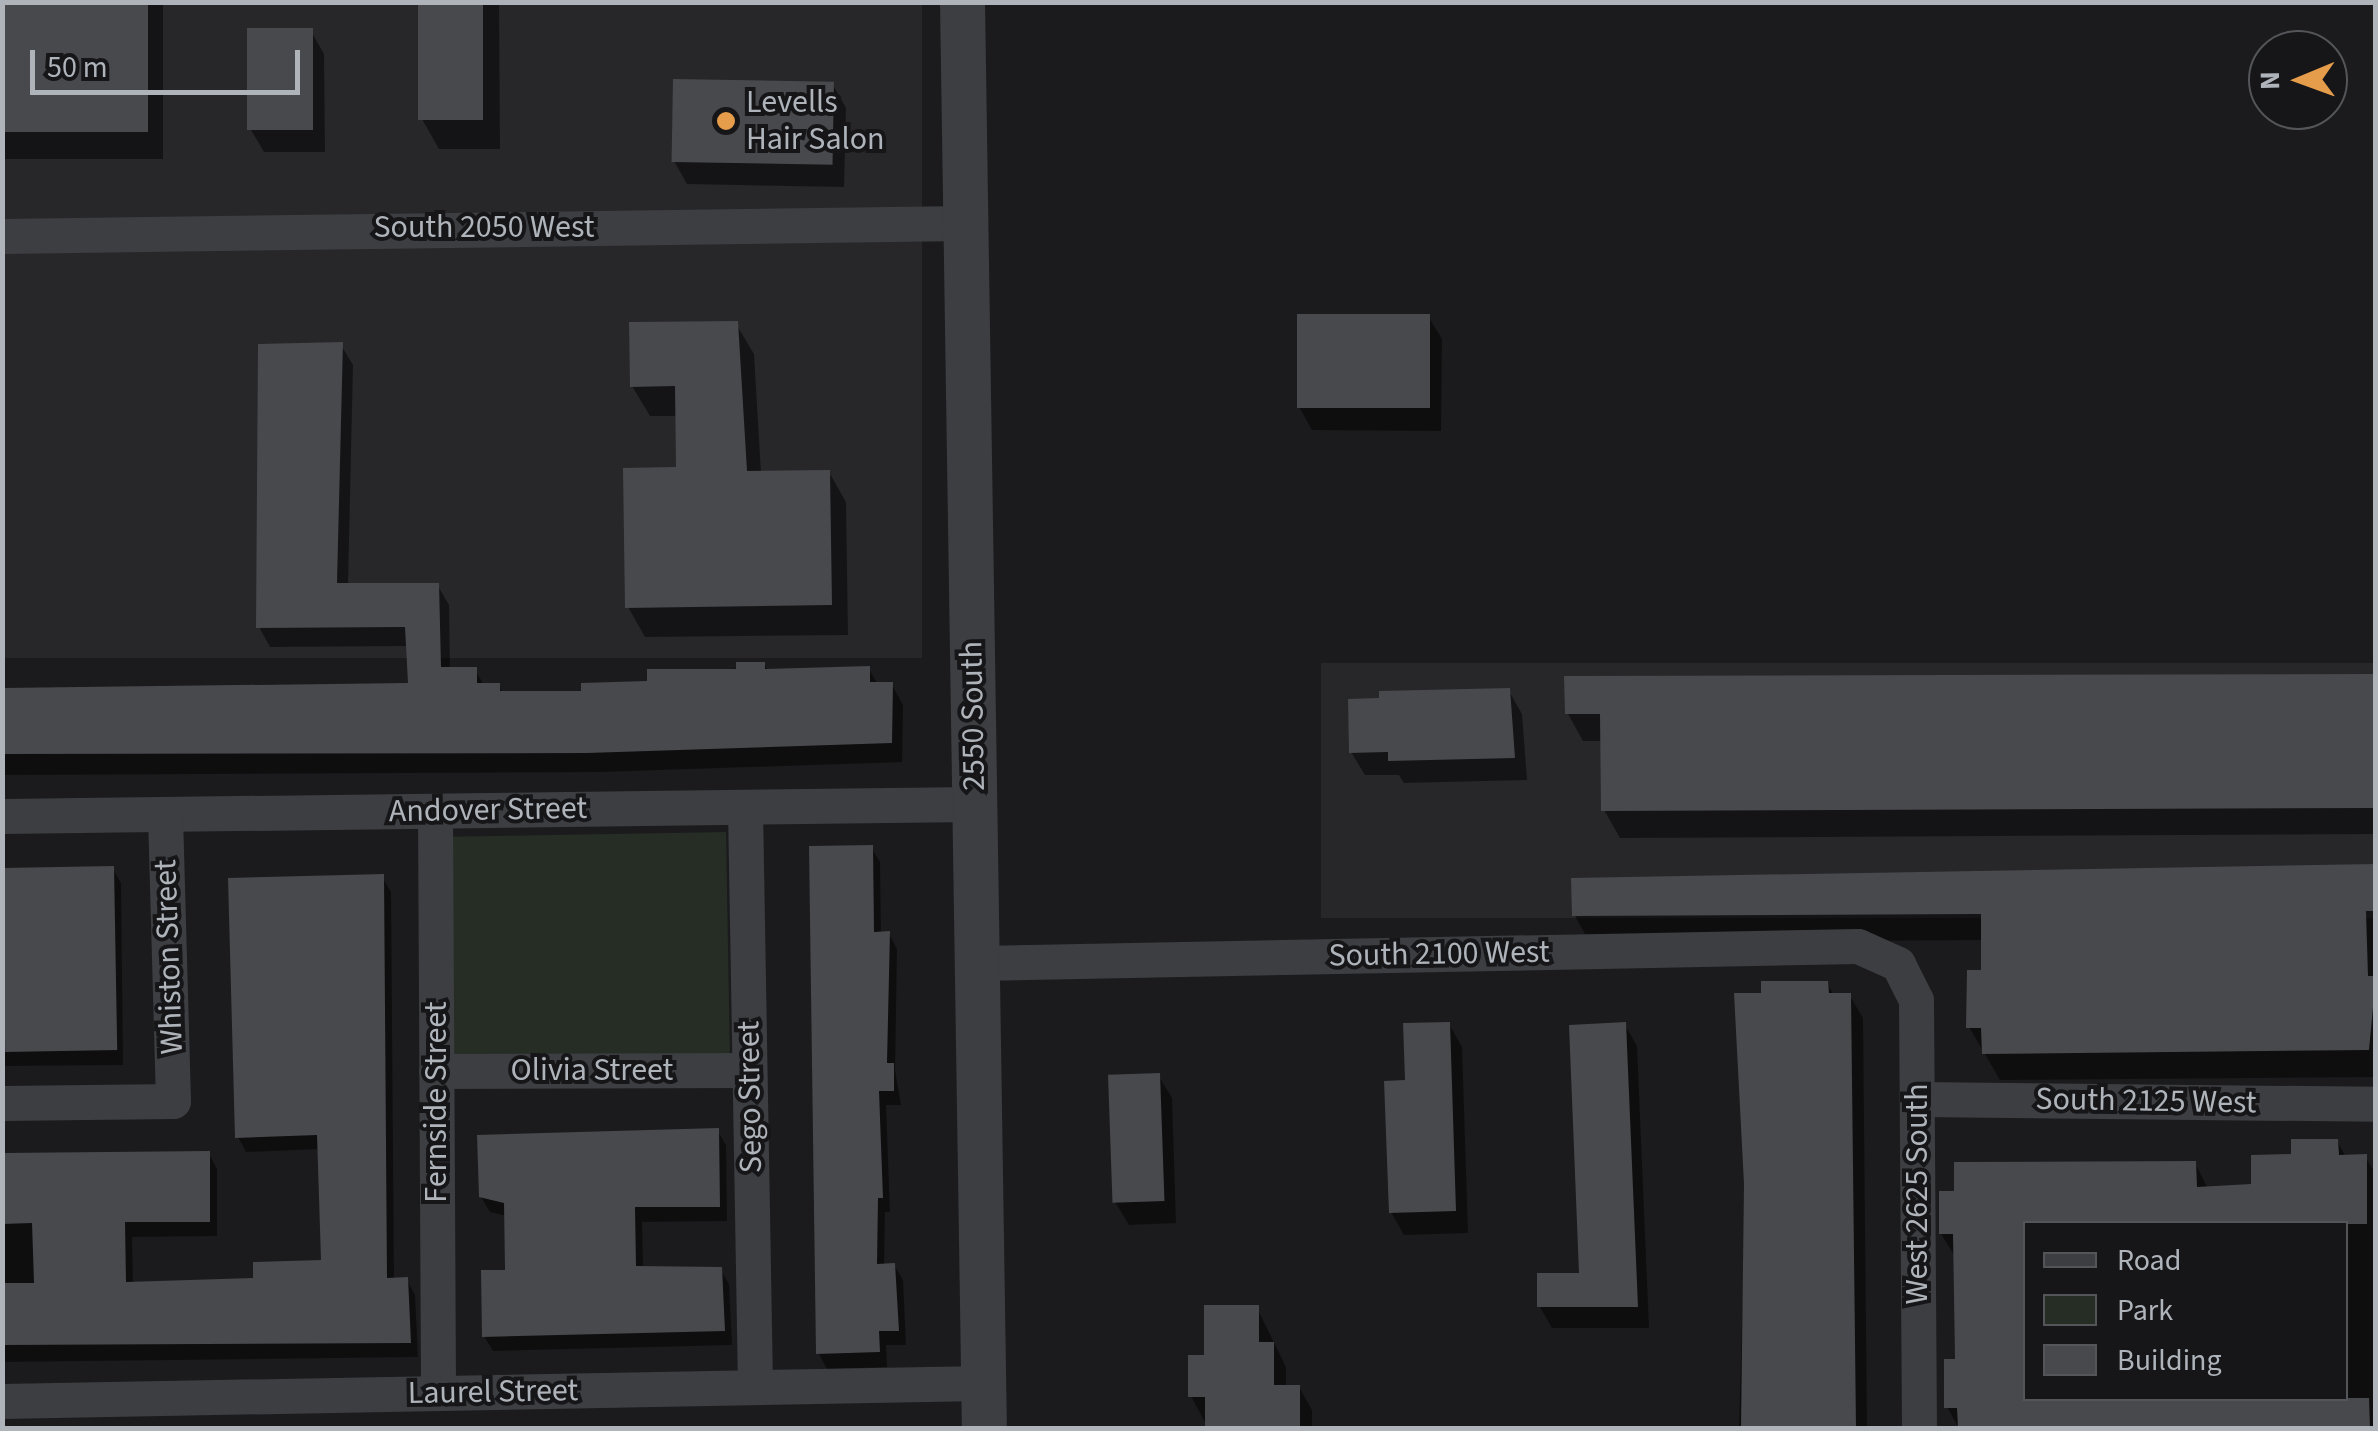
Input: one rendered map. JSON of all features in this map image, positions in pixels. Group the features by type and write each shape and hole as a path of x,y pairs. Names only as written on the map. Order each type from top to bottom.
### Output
{"street":[{"name":"2550 South","path":"962,2 984,1428"},
{"name":"South 2050 West","path":"2,236 965,224"},
{"name":"Andover Street","path":"2,816 974,804"},
{"name":"Sego Street","path":"745,807 754,1388"},
{"name":"Fernside Street","path":"435,811 438,1393"},
{"name":"Whiston Street","path":"2,1103 174,1100 166,814"},
{"name":"South 2100 West","path":"977,964 1858,946 1898,964"},
{"name":"West 2625 South","path":"1898,964 1916,1000 1919,1428"},
{"name":"Olivia Street","path":"436,1071 749,1070"},
{"name":"South 2125 West","path":"1917,1098 2376,1104"},
{"name":"Laurel Street","path":"2,1400 983,1382"}],"shaded area":[{"path":"2,3 922,3 922,658 2,658"},
{"path":"1321,663 2375,663 2375,918 1321,918"}],"green space":[{"path":"726,832 730,1056 451,1061 447,837"}],"building":[{"path":"2,2 148,2 148,132 2,132"},
{"path":"418,2 483,2 483,120 418,120"},
{"path":"247,28 313,28 313,130 247,130"},
{"path":"673,79 834,82 833,165 672,162"},
{"path":"1297,314 1430,314 1430,408 1297,408"},
{"path":"738,321 747,471 830,470 832,605 625,608 623,468 676,467 675,386 630,387 629,322"},
{"path":"343,342 337,583 439,583 441,667 477,667 477,683 500,683 500,691 581,691 581,683 647,681 647,669 736,669 736,662 765,662 765,669 870,666 870,682 893,682 892,743 587,753 2,754 2,688 408,683 405,627 256,628 258,344"},
{"path":"2376,674 2376,808 1601,811 1600,714 1565,714 1564,676"},
{"path":"1510,688 1515,758 1388,761 1388,752 1349,753 1348,699 1379,698 1379,691"},
{"path":"873,845 874,932 890,931 887,1063 894,1063 894,1091 879,1091 883,1198 878,1198 877,1264 895,1263 899,1331 879,1331 880,1352 816,1354 809,846"},
{"path":"2376,864 2376,911 2366,911 2368,976 2376,976 2369,1050 1982,1054 1981,1028 1966,1028 1967,970 1981,970 1981,914 1572,916 1571,878"},
{"path":"114,866 117,1050 5,1052 2,868"},
{"path":"384,874 387,1278 408,1277 411,1343 2,1345 2,1283 34,1283 32,1223 2,1224 2,1153 210,1151 210,1222 125,1222 126,1282 253,1278 253,1262 321,1260 317,1135 235,1138 228,878"},
{"path":"1761,981 1828,981 1829,993 1851,993 1856,1428 1741,1428 1744,1184 1734,993 1761,993"},
{"path":"1450,1022 1456,1211 1389,1213 1384,1081 1405,1080 1403,1023"},
{"path":"1626,1022 1638,1307 1537,1307 1537,1273 1579,1273 1569,1025"},
{"path":"1160,1073 1164,1201 1112,1203 1108,1075"},
{"path":"719,1128 720,1207 635,1207 636,1266 722,1267 725,1331 482,1337 481,1270 505,1270 504,1203 479,1197 477,1135"},
{"path":"2291,1139 2338,1139 2339,1155 2367,1154 2367,1224 2023,1221 2023,1401 2369,1398 2370,1428 1958,1428 1957,1408 1944,1408 1944,1359 1955,1359 1953,1234 1939,1234 1939,1191 1954,1191 1954,1162 2196,1161 2197,1187 2251,1184 2251,1155 2291,1154"},
{"path":"1204,1305 1259,1305 1259,1342 1274,1342 1274,1385 1300,1385 1300,1428 1205,1428 1205,1397 1188,1397 1188,1355 1204,1355"}],"place":[{"name":"Levells Hair Salon","path":"726,121"}]}
